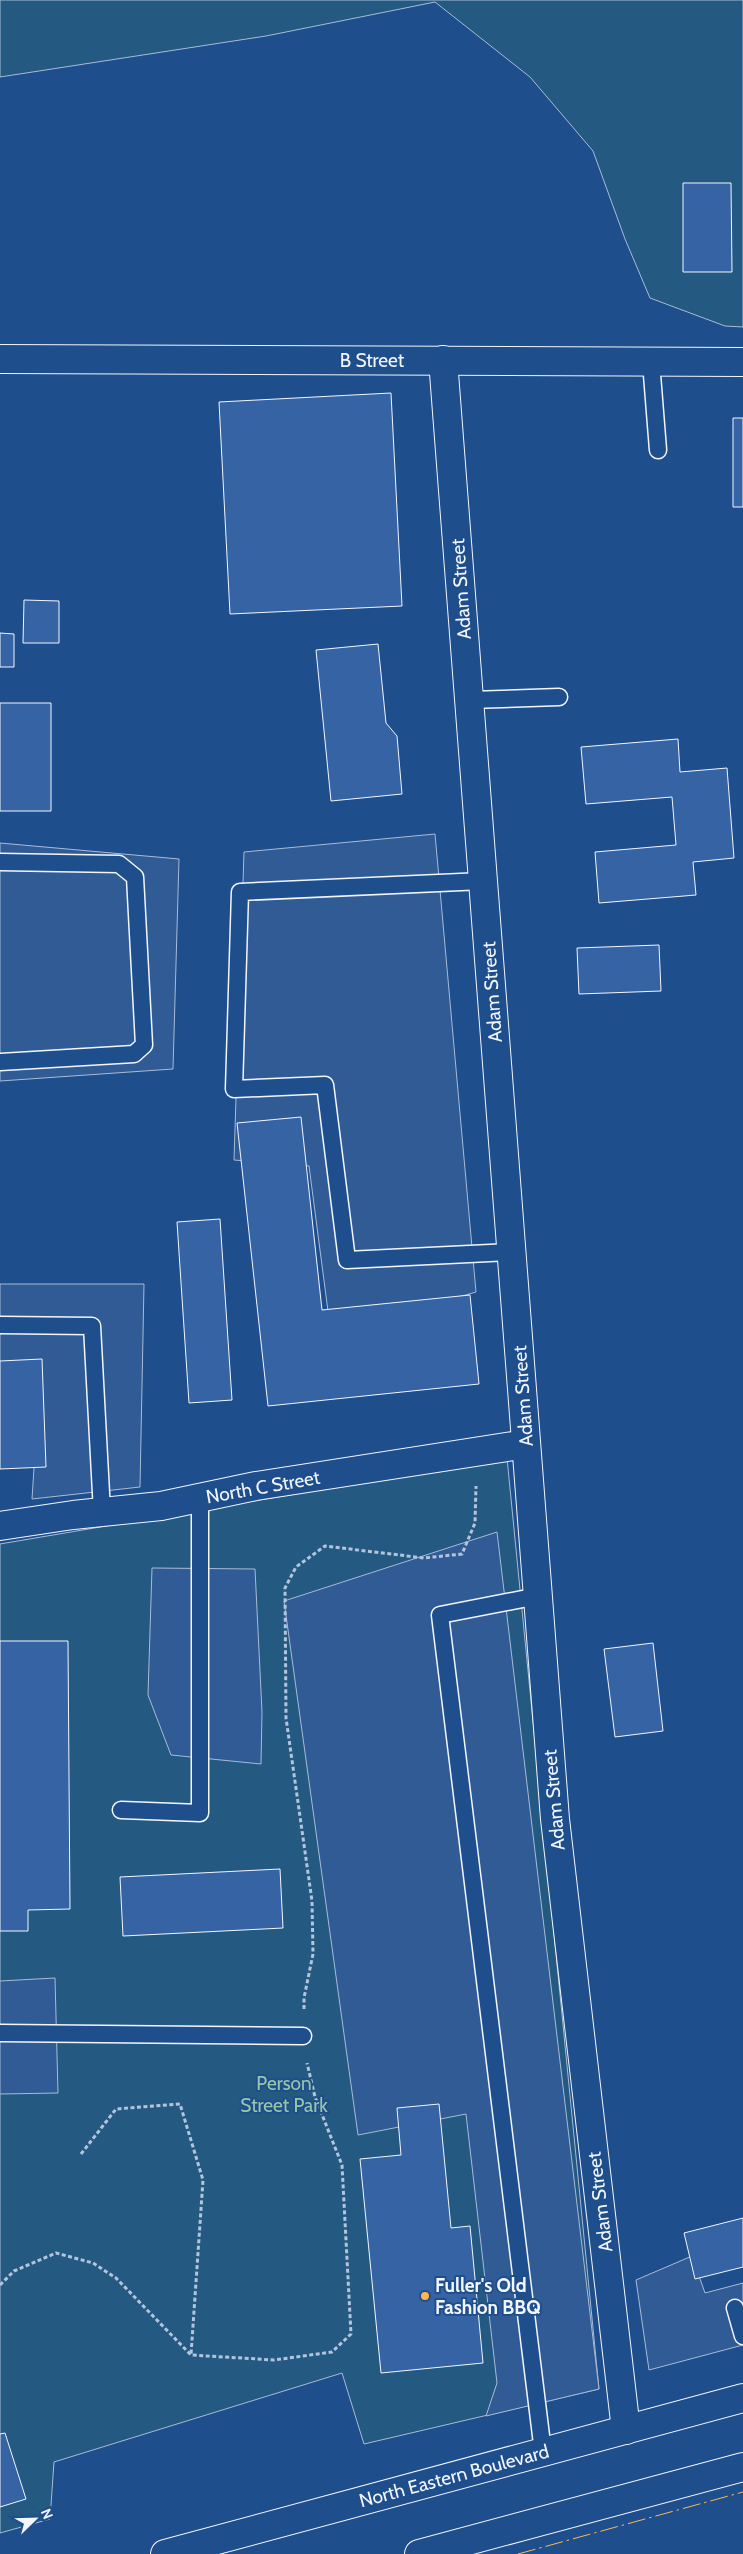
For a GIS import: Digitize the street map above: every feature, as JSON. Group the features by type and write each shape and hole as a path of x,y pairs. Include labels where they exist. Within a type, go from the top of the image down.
{"main road":[{"name":"B Street","path":"0,359 743,362"},
{"name":"Adam Street","path":"443,360 555,1819 626,2430"},
{"name":"North C Street","path":"0,1526 161,1506 256,1486 526,1444"},
{"name":"North Eastern Boulevard","path":"165,2554 743,2398"},
{"path":"420,2554 743,2467"}],"lane":[{"path":"651,362 658,450"},
{"path":"470,700 559,697"},
{"path":"0,862 118,864 135,877 144,1045 134,1054 0,1062"},
{"path":"483,880 240,892 234,1089 325,1085 347,1260 512,1252"},
{"path":"0,1325 92,1326 102,1512"},
{"path":"121,1810 200,1813 200,1498"},
{"path":"538,1596 440,1615 542,2452"},
{"path":"0,2033 303,2036"},
{"path":"735,2308 743,2336"}],"path":[{"path":"0,2285 14,2271 56,2254 93,2263 116,2278 191,2355 274,2360 332,2352 351,2334 342,2165 315,2097 303,2046 304,1998 313,1954 312,1901 286,1718 285,1588 296,1567 325,1546 424,1558 462,1554 476,1523 476,1453"},
{"path":"81,2154 116,2109 180,2104 203,2180 191,2355"}],"green space":[{"path":"0,0 743,0 743,327 725,326 650,298 625,239 593,151 530,77 435,2 266,36 0,77"},
{"name":"Person Street Park","path":"507,1458 599,2389 364,2444 342,2373 54,2462 50,2519 0,2533 0,1544"}],"shaded area":[{"path":"435,834 476,1292 331,1334 309,1166 234,1160 244,852"},
{"path":"0,843 179,859 173,1069 0,1081"},
{"path":"0,1284 144,1284 140,1487 32,1499 40,1374 0,1372"},
{"path":"497,1532 599,2389 486,2416 497,2383 466,2114 358,2135 284,1601"},
{"path":"152,1568 255,1569 262,1712 261,1764 171,1755 148,1695"},
{"path":"55,1978 58,2093 0,2094 0,1981"},
{"path":"692,2256 705,2293 743,2283 743,2345 649,2370 636,2280"}],"building":[{"path":"683,183 731,183 732,272 683,272"},
{"path":"391,393 402,606 230,614 219,402"},
{"path":"733,418 743,418 743,507 733,507"},
{"path":"24,600 59,601 59,643 23,643"},
{"path":"0,633 14,634 14,667 0,667"},
{"path":"378,644 386,723 397,736 402,794 331,801 316,650"},
{"path":"0,703 51,703 51,811 0,811"},
{"path":"678,739 680,772 727,768 734,858 693,862 696,895 599,903 595,852 676,845 672,797 586,804 581,747"},
{"path":"659,945 661,991 579,994 577,948"},
{"path":"301,1117 322,1310 470,1295 479,1384 268,1406 237,1123"},
{"path":"220,1219 232,1400 189,1403 177,1222"},
{"path":"42,1359 46,1467 0,1469 0,1361"},
{"path":"0,1641 68,1641 70,1909 28,1910 28,1931 0,1931"},
{"path":"653,1643 663,1731 615,1737 604,1649"},
{"path":"280,1869 283,1928 123,1936 120,1877"},
{"name":"Fuller's Old Fashion BBQ","path":"439,2104 451,2228 470,2226 483,2363 381,2373 360,2159 401,2155 397,2108"},
{"path":"743,2218 743,2267 695,2279 684,2233"},
{"path":"5,2433 26,2499 0,2507 0,2434"}],"power":[{"path":"518,2554 743,2492"}],"place":[{"name":"Fuller's Old Fashion BBQ","path":"425,2296"}]}
